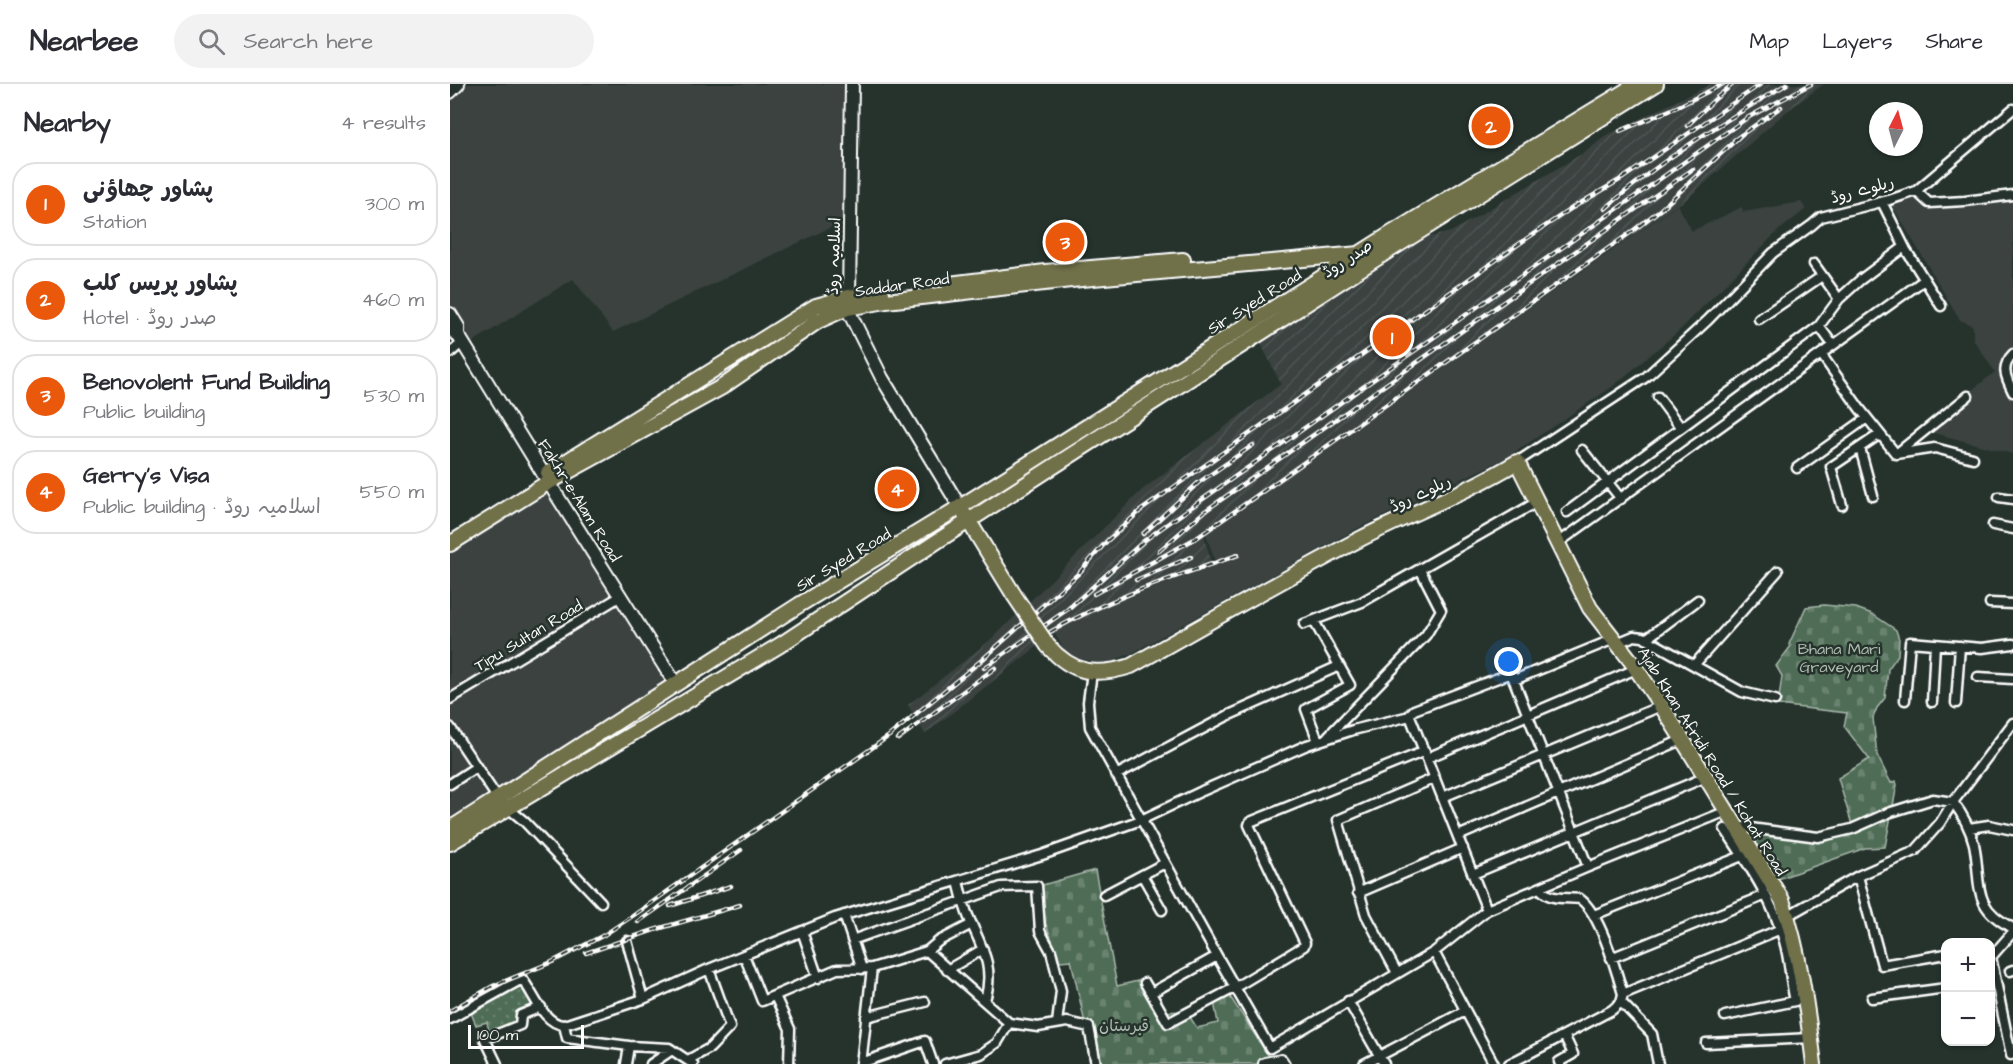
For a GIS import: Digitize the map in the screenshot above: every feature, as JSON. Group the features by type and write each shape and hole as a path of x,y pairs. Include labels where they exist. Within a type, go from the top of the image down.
{"main road":[{"name":"صدر روڈ","path":"503,804 780,645 1381,248 1637,84"},
{"name":"صدر روڈ","path":"1381,248 1656,84"},
{"name":"Saddar Road","path":"1295,254 1360,254 1381,248"},
{"name":"Saddar Road","path":"450,544 816,306 1045,272 1381,248"},
{"name":"Sir Syed Road","path":"450,843 675,682 960,507 1360,254"},
{"name":"Ajab Khan Afridi Road / Kohat Road","path":"1517,462 1590,608 1661,706 1727,811 1730,828 1782,900 1804,983 1814,1064"},
{"name":"ریلوے روڈ","path":"960,507 1048,646 1058,657 1076,669 1109,672 1131,666 1274,584 1365,537 1496,475 1517,462"},
{"name":"Saddar Road","path":"450,534 547,479"},
{"name":"Sir Syed Road","path":"450,830 503,804"}],"street":[{"path":"450,92 458,84"},
{"name":"اسلامیہ روڈ","path":"852,84 848,303 882,378 960,507"},
{"path":"2013,109 1916,191 1929,203 2013,195"},
{"name":"ریلوے روڈ","path":"1517,462 1646,377 1708,320 1773,253 1821,217 1916,191"},
{"path":"1882,202 1905,247 1941,306"},
{"path":"1567,512 1819,326 1839,299 1860,280 1905,247"},
{"path":"1814,264 1839,299"},
{"path":"1759,319 1822,276"},
{"path":"1558,543 1924,280"},
{"name":"Fakhr-e-Alam Road","path":"450,314 458,327 457,336 675,682"},
{"path":"1819,326 1833,345"},
{"path":"450,353 457,336"},
{"path":"1821,354 1896,454"},
{"path":"2013,354 2004,369 2013,392"},
{"path":"1896,454 1968,396"},
{"path":"1658,398 1681,428"},
{"path":"1797,468 1867,418"},
{"path":"1842,505 1831,467 1880,434"},
{"path":"1860,448 1873,496"},
{"path":"1896,454 1935,448 1973,458"},
{"path":"1582,450 1621,499"},
{"path":"1998,497 2013,499"},
{"path":"1304,624 1362,602 1537,502"},
{"path":"1993,525 2013,529"},
{"path":"1322,740 1426,635 1441,610 1420,569"},
{"path":"1694,665 1778,571"},
{"name":"Tipu Sultan Road","path":"450,699 621,596"},
{"path":"1646,639 1698,600"},
{"path":"1990,603 2013,604"},
{"path":"1314,621 1350,686 1306,710 1322,740"},
{"path":"1514,680 1634,636 1646,639 1742,692 1775,700"},
{"path":"1905,700 1910,642 1983,648 2013,644"},
{"path":"1932,702 1935,644"},
{"path":"1956,704 1960,646"},
{"path":"1116,775 1227,716 1339,666"},
{"path":"1145,983 1168,1023 1234,988 1304,946 1305,943 1249,825 1250,822 1528,715 1636,669"},
{"path":"1092,672 1088,702 1090,727 1216,956 1270,1048 1434,952 1487,910 1727,811"},
{"path":"450,1019 522,979 552,1022 564,1025 643,999 709,969 844,915 1042,855 1141,820 1202,791 1322,740 1410,716 1414,710 1507,673 1511,673 1514,680 1588,867"},
{"path":"1978,677 2013,679"},
{"path":"1443,797 1661,706"},
{"path":"1410,716 1487,910"},
{"path":"1787,916 1858,876 1916,851 1940,823 1953,802 2013,723"},
{"path":"450,727 503,804 524,821 601,902"},
{"path":"1458,836 1682,740"},
{"path":"450,784 476,767"},
{"path":"1473,874 1706,777"},
{"path":"1397,973 1366,915 1338,820 1435,778"},
{"path":"1725,1016 1796,1001 1781,929 1766,895 1742,856 1730,828 1818,837 1852,829 1888,813 1933,799 1953,802 1966,819 1974,844 1978,885 1983,904 1998,921 2013,930 1995,947"},
{"path":"1969,828 1989,825 2013,830"},
{"path":"1358,893 1463,848"},
{"path":"1594,915 1742,856"},
{"path":"1104,895 1165,863"},
{"path":"1142,875 1162,910"},
{"path":"1858,876 1882,965 1941,955"},
{"path":"958,881 963,900 987,960 990,984 985,1000"},
{"path":"852,940 1001,887 1037,886 1040,931 1051,951 1061,991 1057,1023"},
{"path":"1540,888 1551,897 1580,899 1594,915 1611,958 1622,998 1652,1034 1658,1064"},
{"path":"1611,958 1766,895"},
{"path":"844,915 852,940 867,969 866,1017 861,1064 925,1041 933,1064"},
{"path":"744,955 762,1001 837,969 867,969 927,951 939,941 972,924"},
{"path":"1509,1064 1612,1010 1622,998 1781,929"},
{"path":"802,932 818,978"},
{"path":"627,941 643,999"},
{"path":"947,970 983,949"},
{"path":"927,951 1009,1023 1038,1027 1067,1022 1089,1027 1096,1064"},
{"path":"1434,952 1494,1064"},
{"path":"1151,993 1216,956"},
{"path":"564,1025 567,1038 630,1046 669,1048 690,1062 710,1048 729,1027 709,969"},
{"path":"1872,998 1941,989"},
{"path":"1995,989 2011,1055"},
{"path":"775,996 790,1029 789,1064"},
{"path":"1348,1001 1384,1064"},
{"path":"866,1017 925,1002"},
{"path":"497,1064 485,1039 520,1025 521,1015 541,1007"},
{"path":"1364,1064 1465,1011"},
{"path":"945,1064 981,1054 997,1043 1009,1023"},
{"path":"1560,1064 1559,1062 1573,1054 1564,1035"},
{"path":"1706,1043 1811,1038"},
{"path":"626,1064 630,1046"},
{"path":"651,1064 672,1050"},
{"path":"1265,1064 1282,1062"},
{"path":"1809,1064 1814,1064"}],"shaded area":[{"path":"461,84 852,84 850,218 613,332 573,279 465,347 450,313 450,94"},
{"path":"1711,84 1824,84 1787,111 1688,198 1528,307 1204,535 1211,562 1139,592 1052,635 925,734 908,705 993,638 1142,490 1281,384 1261,344 1409,241 1451,232 1588,150 1607,135"},
{"path":"1916,191 1929,203 2013,195 2013,454 1926,431 1970,400 1967,394 1995,372 1973,339 1973,326 1960,320 1889,200"},
{"path":"1801,202 1806,209 1778,231 1679,331 1612,387 1506,458 1360,527 1132,653 1110,662 1094,662 1072,657 1064,650 1051,627 1216,564 1205,531 1678,205 1692,231 1742,207 1743,212"},
{"path":"549,482 675,683 450,829 450,544"}],"green space":[{"name":"Bhana Mari Graveyard","path":"1824,605 1856,608 1872,614 1896,630 1899,639 1898,655 1888,669 1885,698 1873,718 1877,755 1891,783 1896,781 1897,785 1885,847 1865,848 1778,879 1743,823 1818,837 1853,828 1838,778 1869,759 1844,726 1847,713 1778,705 1782,676 1776,666 1791,646 1789,644 1806,607"},
{"name":"قبرستان","path":"1095,870 1117,986 1146,979 1159,1012 1186,1011 1197,1028 1218,1023 1214,1002 1227,992 1274,1064 1094,1064 1071,960 1060,961 1032,888"},
{"path":"520,980 541,1007 519,1014 518,1026 490,1037 487,1022 476,1025 469,1008"}],"railway":[{"path":"1620,131 1677,107 1723,84"},
{"path":"1687,126 1733,84"},
{"path":"450,1011 493,986 552,962 604,935 889,736 983,659 1079,573 1107,541 1140,511 1526,239 1623,178 1761,84"},
{"path":"1605,209 1670,157 1787,84"},
{"path":"984,668 1068,609 1145,540 1163,527 1747,118 1811,84"},
{"path":"1734,140 1781,107"},
{"path":"1094,594 1198,537 1630,233 1661,209 1741,135"},
{"path":"1159,551 1205,511 1693,169"},
{"path":"1143,534 1198,483 1253,445"},
{"path":"1050,632 1119,598 1238,555"},
{"path":"1136,580 1191,557"},
{"path":"898,739 995,668"},
{"path":"638,922 741,850"},
{"path":"670,906 731,886"},
{"path":"586,953 740,905"}],"place":[{"name":"پشاور پریس کلب","path":"1491,126"},
{"name":"Benovolent Fund Building","path":"1065,242"},
{"name":"پشاور چھاؤنی","path":"1392,337"},
{"name":"Gerry's Visa","path":"897,489"}]}
